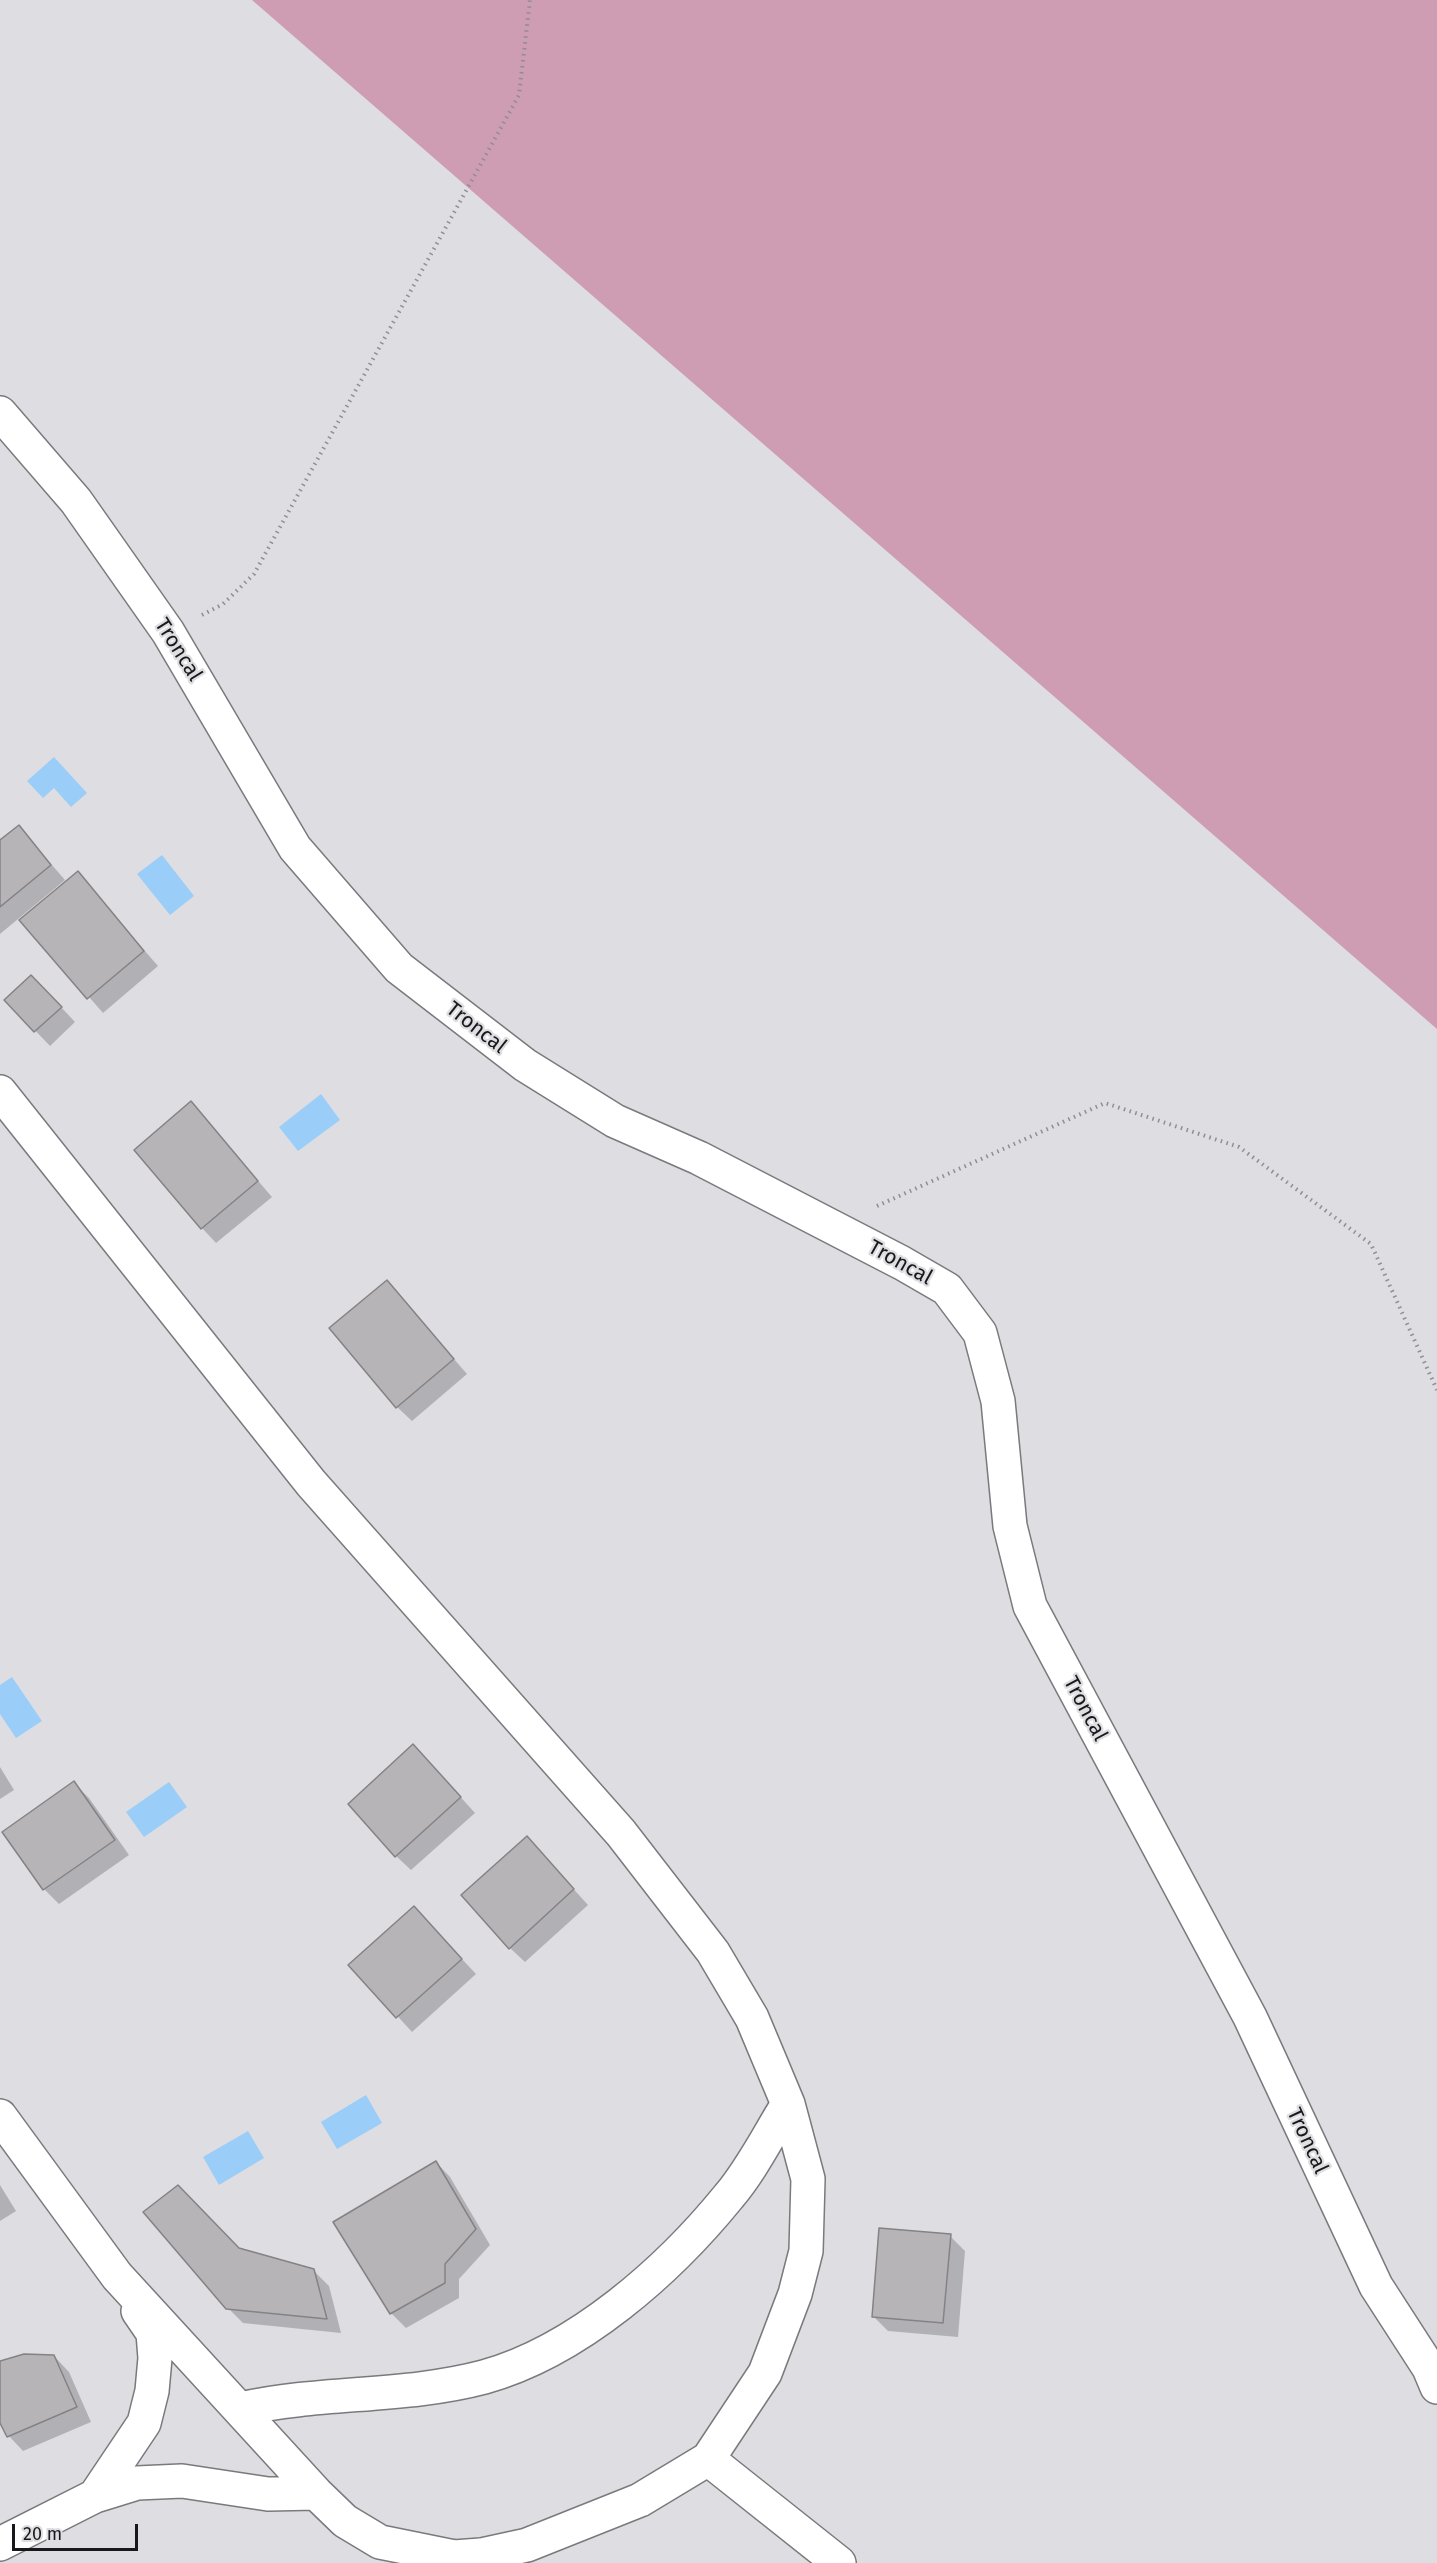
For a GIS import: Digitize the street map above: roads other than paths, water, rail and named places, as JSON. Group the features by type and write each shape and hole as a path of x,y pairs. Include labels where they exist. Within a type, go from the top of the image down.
{"street":[{"name":"Troncal","path":"0,413 76,501 168,632 295,848 399,969 525,1065 615,1121 699,1158 833,1226 947,1289 980,1333 998,1401 1010,1526 1030,1606 1250,2017 1376,2286 1429,2368 1437,2387"},
{"path":"0,1092 311,1483 643,1860 713,1952 752,2019 788,2104 808,2179 806,2251 795,2294 765,2373 708,2459 640,2499 519,2554 435,2558 380,2542 352,2524 316,2493 117,2276"},
{"path":"241,2409 283,2399 424,2387 484,2377 544,2354 640,2289 679,2253 731,2194 788,2104"},
{"path":"0,2116 117,2276 153,2333 155,2358 152,2391 144,2423 95,2496"},
{"path":"708,2459 838,2563"},
{"path":"0,2544 95,2496 137,2483 182,2481 268,2494 316,2493"},
{"path":"352,2524 373,2563"}],"water":[{"path":"54,757 87,793 71,807 54,788 43,798 27,781"},
{"path":"162,855 194,896 170,915 137,874"},
{"path":"321,1094 340,1120 298,1151 279,1127"},
{"path":"12,1677 42,1721 16,1738 0,1714 0,1685"},
{"path":"169,1782 187,1807 144,1837 126,1812"},
{"path":"366,2095 382,2123 337,2149 321,2122"},
{"path":"248,2131 264,2158 219,2185 203,2157"}]}
